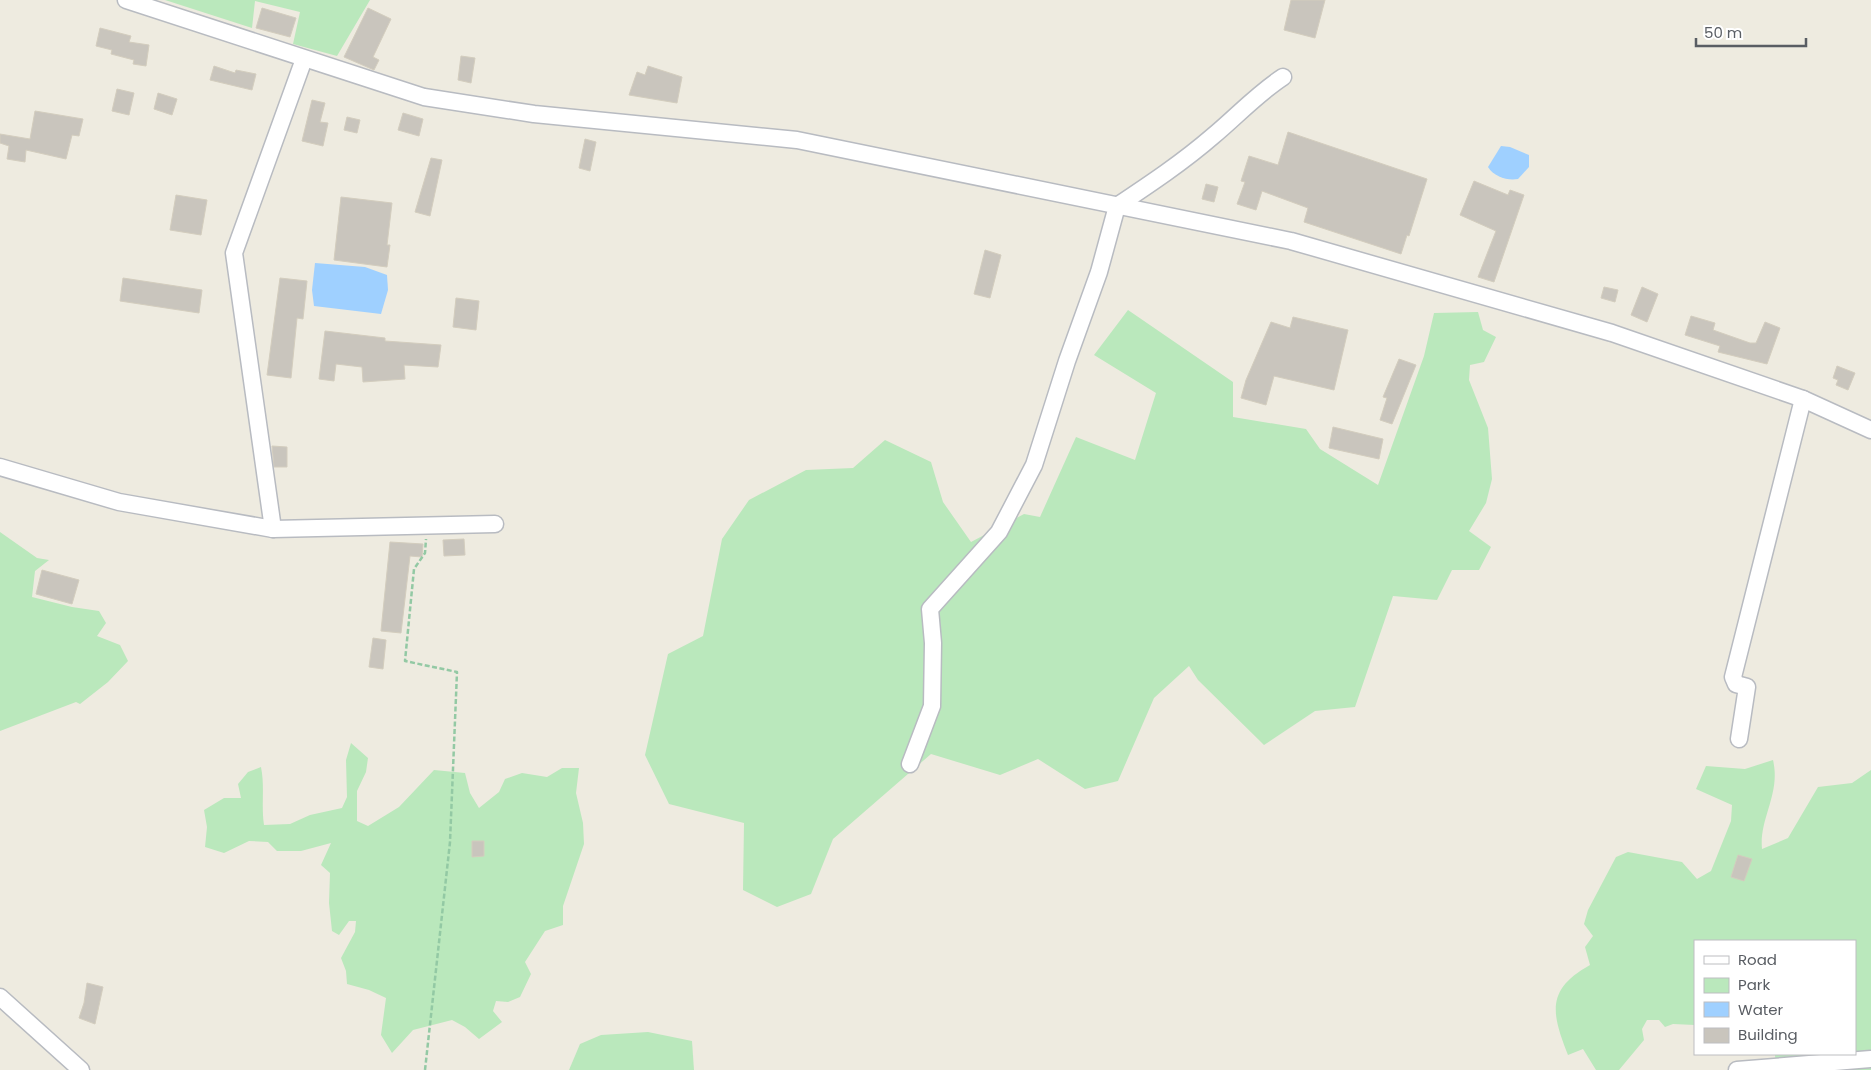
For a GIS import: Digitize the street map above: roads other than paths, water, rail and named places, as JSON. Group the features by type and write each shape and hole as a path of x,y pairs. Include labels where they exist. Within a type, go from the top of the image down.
{"street":[{"path":"126,0 424,97 534,114 797,140 1291,241 1612,332 1803,399 1871,430"},
{"path":"273,529 234,253 304,59"},
{"path":"910,764 932,706 933,643 930,609 999,532 1034,465 1066,361 1099,272 1117,206 1163,176 1214,136 1263,90 1283,78"},
{"path":"1739,739 1747,687 1736,684 1733,677 1803,399"},
{"path":"0,467 119,502 273,529 495,524"},
{"path":"0,997 81,1070"},
{"path":"1737,1070 1871,1059"}],"water":[{"path":"1501,146 1510,147 1529,155 1529,167 1518,179 1502,178 1488,167"},
{"path":"315,263 365,267 387,275 388,290 381,314 314,306 312,290"}]}
